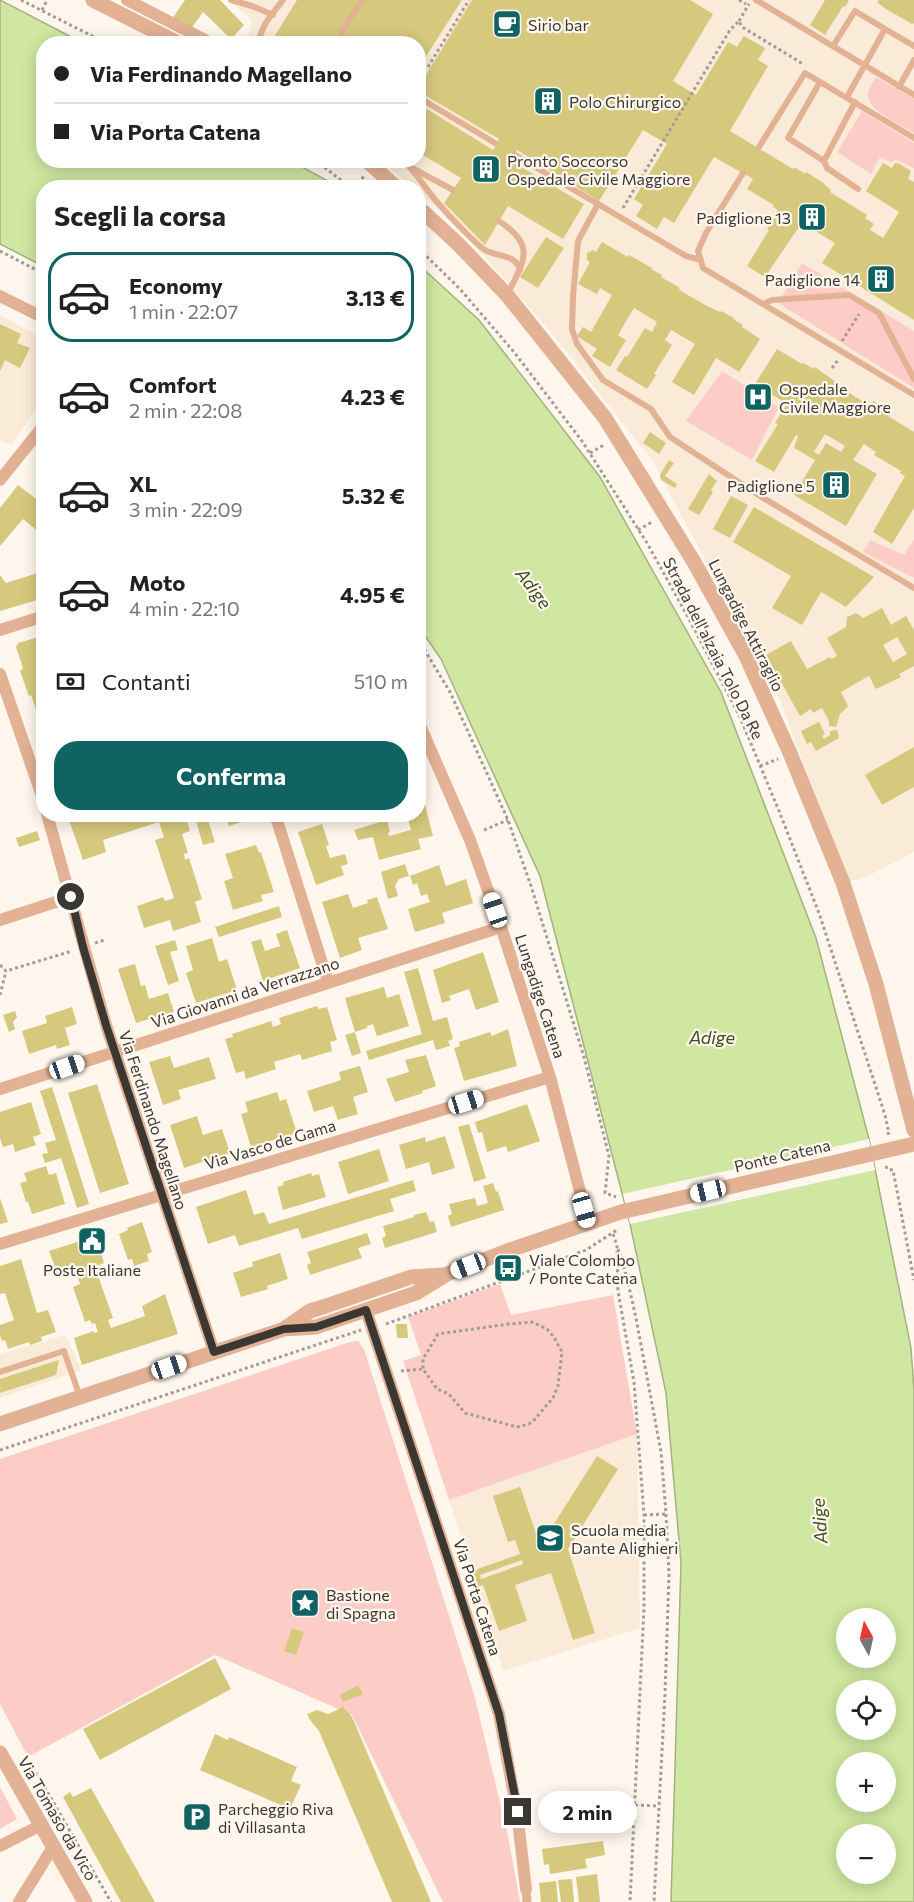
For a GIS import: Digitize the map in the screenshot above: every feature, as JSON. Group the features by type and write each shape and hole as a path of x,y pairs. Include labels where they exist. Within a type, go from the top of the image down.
{"street":[{"path":"93,0 164,36"},
{"path":"128,0 198,36"},
{"path":"375,168 388,180"},
{"name":"Lungadige Attiraglio","path":"426,214 507,295 605,418 694,562 745,654 790,753 843,883 876,984 914,1130"},
{"path":"0,296 36,314"},
{"path":"0,480 36,435"},
{"path":"0,630 36,619"},
{"path":"0,674 36,779"},
{"name":"Lungadige Catena","path":"426,739 470,840 501,927 550,1077 588,1221"},
{"name":"Via Ferdinando Magellano","path":"49,822 83,947 115,1052 214,1352"},
{"path":"278,822 328,982"},
{"path":"0,920 71,897"},
{"name":"Via Giovanni da Verrazzano","path":"0,1089 501,927"},
{"name":"Via Vasco de Gama","path":"0,1244 550,1077"},
{"name":"Ponte Catena","path":"447,1274 588,1221 621,1205 914,1143"},
{"path":"284,1329 310,1311 411,1277 447,1274"},
{"path":"0,1424 284,1329 316,1327 416,1293 447,1274"},
{"name":"Via Porta Catena","path":"366,1310 499,1714 518,1812 527,1902"},
{"name":"Via Tomaso da Vico","path":"0,1753 85,1902"},
{"path":"0,1846 41,1825"},
{"path":"19,1902 53,1847"}],"lane":[{"path":"231,0 273,15"},
{"path":"260,36 283,0"},
{"path":"341,36 362,0"},
{"path":"756,0 914,95"},
{"path":"833,46 855,11 914,46"},
{"path":"847,97 885,29"},
{"path":"899,87 914,60"},
{"path":"759,147 805,73 914,138"},
{"path":"820,82 788,138 824,161 827,168 858,189"},
{"path":"426,102 495,143"},
{"path":"824,161 855,102"},
{"path":"515,155 686,256 701,260"},
{"path":"413,168 453,190"},
{"path":"743,173 706,233 698,252 703,268 914,395"},
{"path":"426,187 483,249 513,259 520,270"},
{"path":"598,204 578,241 573,296 573,329 577,344 603,380 651,409 670,437 760,496 914,588"},
{"path":"499,221 521,239 525,253 520,270 507,295"},
{"path":"764,304 772,300 849,295 879,313 914,379"},
{"path":"0,1372 64,1351 80,1397"}],"path":[{"path":"21,0 92,36"},
{"path":"42,10 46,0"},
{"path":"428,67 469,0"},
{"path":"618,217 730,30 739,21 748,5 739,0"},
{"path":"739,21 742,27 800,62 805,73"},
{"path":"325,168 341,180"},
{"path":"0,251 36,270"},
{"name":"Strada dell'alzaia Tolo Da Re","path":"426,256 460,290 506,343 582,441 647,543 740,717 819,914 885,1116 889,1133 884,1150"},
{"path":"841,342 865,305"},
{"path":"832,368 839,358"},
{"path":"426,652 450,692 508,820 584,1057 609,1156 605,1193 614,1197 621,1205"},
{"path":"484,830 508,820"},
{"path":"6,971 105,940"},
{"path":"0,965 6,971"},
{"path":"0,996 6,971"},
{"path":"884,1150 887,1169 893,1170 898,1191 914,1280"},
{"path":"387,1328 386,1323 586,1250 620,1228"},
{"path":"613,1234 627,1278 636,1318 661,1452 666,1514 669,1574 654,1902"},
{"path":"617,1245 618,1291 634,1382 644,1515 644,1607 630,1902"},
{"path":"532,1322 547,1329 562,1352 558,1386 553,1398 534,1420 517,1427 465,1413 449,1394 437,1389 423,1369 423,1359 438,1334 508,1324 532,1322"},
{"path":"0,1450 354,1332 364,1329 366,1336"},
{"path":"401,1371 423,1369"},
{"path":"644,1515 666,1514"},
{"path":"37,1774 111,1902"},
{"path":"635,1805 659,1806"}],"shaded area":[{"name":"Ospedale Civile Maggiore","path":"229,0 914,0 914,852 868,876 848,882 780,701 653,462 551,332 447,215 426,198 426,180 404,180 389,168 426,168 426,36 249,36 252,20"},
{"path":"876,77 914,99 914,133 879,112 869,101 869,90"},
{"path":"862,111 914,143 914,168 894,159 892,163 880,157 871,174 837,152"},
{"path":"802,263 914,331 914,388 778,303"},
{"path":"0,315 36,334 36,410 11,445 0,440"},
{"path":"722,371 779,407 752,460 686,421"},
{"path":"914,539 914,578 863,552 870,540 904,555"},
{"path":"500,1284 511,1315 613,1295 637,1434 449,1500 403,1361 421,1355 408,1317"},
{"path":"66,1335 81,1370 0,1398 0,1354"},
{"path":"358,1341 364,1349 474,1694 508,1836 520,1902 443,1902 352,1715 215,1655 28,1757 0,1704 0,1459"},
{"name":"Scuola media Dante Alighieri","path":"637,1434 640,1628 503,1671 449,1500"},
{"path":"0,1787 17,1819 0,1829"}],"water":[{"path":"0,0 69,36 36,36 36,168 304,168 326,180 36,180 36,262 0,244"},
{"name":"Adige","path":"426,271 479,320 600,477 721,692 816,938 869,1139 911,1348 914,1390 914,1902 671,1902 681,1563 666,1393 630,1224 540,876 441,659 426,637"}],"pier":[{"path":"869,1139 875,1170 630,1224 623,1194"}],"building":[{"path":"185,0 220,0 244,25 234,36 228,36 203,12 191,29 172,19"},
{"path":"297,0 462,0 426,56 426,36 275,36"},
{"path":"472,0 690,0 713,14 673,81 696,95 728,42 737,47 744,36 765,48 758,60 768,66 730,131 793,169 794,167 805,174 806,172 822,182 831,190 830,192 867,215 865,218 874,224 870,230 883,238 899,212 866,191 883,163 892,168 895,163 898,163 911,171 908,179 914,182 914,320 822,263 835,243 801,224 765,277 747,266 769,230 767,229 778,210 773,207 774,205 747,189 753,179 714,157 674,223 664,217 657,229 636,216 643,205 634,199 667,144 643,130 599,201 517,150 511,161 584,204 563,239 508,206 485,245 444,203 461,178 426,157 426,111 427,109 493,150 499,139 426,96 426,75"},
{"path":"825,0 849,0 825,35 810,25"},
{"path":"879,0 914,0 914,23 886,9 877,2"},
{"path":"546,237 564,248 538,288 520,277"},
{"path":"602,242 652,268 662,275 661,277 680,288 679,290 734,318 743,325 742,327 760,339 739,372 716,358 694,395 672,382 695,344 671,330 665,340 672,345 647,389 616,370 645,328 652,332 657,322 634,308 618,335 626,340 610,367 592,356 597,349 577,336 583,327 591,332 612,295 600,288 597,294 578,284 590,262 587,260 587,253 593,250 596,252"},
{"path":"0,324 21,334 17,343 30,348 20,368 5,360 0,371"},
{"path":"777,349 802,364 814,369 815,367 840,385 839,387 871,406 873,401 891,411 888,416 914,432 914,508 892,544 873,532 905,476 900,473 901,471 874,455 876,452 864,444 853,460 877,474 846,526 794,495 815,460 794,448 798,436 796,435 774,472 755,461 778,424 775,423 787,404 755,384","holes":["825,434 845,446 841,452 826,443 819,455 814,452"]},
{"path":"650,432 666,443 659,454 643,443"},
{"path":"669,460 674,463 665,476 677,484 675,488 661,480 660,475"},
{"path":"709,474 717,481 699,515 688,509"},
{"path":"18,485 36,499 36,530 23,519 0,546 0,508"},
{"path":"731,496 748,505 730,538 713,529"},
{"path":"754,507 874,577 846,607 821,592 802,625 772,608 791,576 733,542"},
{"path":"36,574 36,600 0,611 0,575 6,583"},
{"path":"882,608 891,625 906,616 914,630 914,666 899,674 901,677 876,689 869,676 841,692 848,706 840,714 836,727 829,726 829,721 822,708 813,713 811,709 800,716 766,655 791,641 807,669 830,657 831,659 837,656 827,638 846,627 847,617 856,613 863,618","holes":["897,637 907,654 893,662 883,645"]},
{"path":"36,638 36,710 20,671 23,668 16,647 18,643"},
{"path":"819,722 825,734 822,736 824,739 830,735 830,731 837,730 839,738 816,751 811,742 807,744 801,731"},
{"path":"914,747 914,787 882,805 865,775"},
{"path":"426,809 433,836 418,839 421,849 379,860 373,837 358,840 354,830 388,822 389,836 411,830 409,822 426,822"},
{"path":"70,822 159,822 103,840 106,852 83,860"},
{"path":"159,822 187,822 190,831 182,834 188,853 184,854 185,860 189,858 202,899 195,902 201,922 173,931 170,920 144,928 137,906 163,897 165,901 174,898 155,840 164,837"},
{"path":"196,822 209,822 215,842 203,845"},
{"path":"228,822 242,822 229,826"},
{"path":"322,824 329,845 326,846 330,858 345,854 348,864 341,866 344,875 316,885 298,832"},
{"path":"37,831 40,840 19,847 16,838"},
{"path":"256,845 259,853 261,852 274,892 261,895 263,901 233,910 224,881 233,878 225,854"},
{"path":"405,864 409,876 399,879 395,886 398,896 388,899 381,872"},
{"path":"439,865 446,886 466,879 473,903 442,913 445,923 415,932 408,909 430,902 427,894 421,896 417,883 413,885 410,876"},
{"path":"348,894 353,908 377,897 388,929 358,938 362,950 340,958 322,902"},
{"path":"279,906 282,917 219,937 215,927"},
{"path":"287,930 300,968 263,981 251,942 261,939 265,951 280,946 276,934"},
{"path":"212,938 219,962 227,959 237,990 196,1003 186,973 193,970 186,946"},
{"path":"175,940 178,950 170,952 179,981 168,985 155,946"},
{"path":"483,952 499,1002 476,1010 469,989 449,996 451,1000 442,1003 433,970"},
{"path":"135,964 141,986 145,985 149,999 168,993 174,1012 136,1023 118,969"},
{"path":"418,968 433,1021 447,1017 453,1039 448,1041 450,1046 436,1050 433,1040 369,1060 366,1051 422,1034 404,972"},
{"path":"384,987 387,998 399,994 409,1026 377,1036 373,1024 355,1032 345,998"},
{"path":"317,1006 319,1009 327,1007 337,1040 330,1042 332,1051 302,1060 300,1054 274,1062 276,1069 246,1079 244,1071 236,1073 225,1039 233,1037 232,1034 271,1021 273,1027 281,1024 279,1018"},
{"path":"72,1007 77,1024 65,1028 70,1045 57,1049 56,1045 29,1054 22,1031 47,1023 45,1016"},
{"path":"15,1011 17,1017 13,1022 15,1029 9,1032 3,1015"},
{"path":"508,1029 517,1066 464,1081 454,1048 460,1046 459,1042 490,1032 492,1036"},
{"path":"355,1032 361,1053 352,1056 345,1035"},
{"path":"426,1055 436,1086 395,1102 386,1079 409,1072 405,1060"},
{"path":"170,1056 174,1068 209,1057 216,1079 178,1090 181,1099 163,1105 149,1062"},
{"path":"360,1066 368,1092 353,1097 358,1114 338,1120 333,1106 314,1112 307,1091 341,1080 339,1072"},
{"path":"97,1084 129,1184 100,1193 68,1093"},
{"path":"52,1087 89,1204 77,1208 61,1158 45,1163 42,1154 48,1153 45,1143 56,1140 40,1091"},
{"path":"277,1092 280,1101 286,1099 297,1133 251,1147 241,1114 248,1112 245,1102"},
{"path":"31,1102 41,1134 33,1137 36,1145 15,1152 13,1144 3,1147 0,1138 0,1112"},
{"path":"527,1104 540,1141 508,1152 506,1146 487,1152 482,1132 478,1133 475,1122"},
{"path":"197,1116 203,1135 222,1129 230,1153 184,1168 170,1125"},
{"path":"469,1124 486,1178 474,1182 458,1127"},
{"path":"445,1136 455,1168 432,1175 429,1162 406,1169 399,1145 425,1137 426,1142"},
{"path":"379,1149 389,1181 348,1194 338,1162"},
{"path":"46,1166 49,1175 56,1173 65,1204 32,1214 20,1183 27,1181 24,1173"},
{"path":"311,1173 312,1176 319,1174 326,1197 283,1210 277,1187 284,1185 283,1182"},
{"path":"413,1180 416,1191 390,1199 394,1211 302,1239 298,1228 239,1246 235,1235 208,1244 196,1207 246,1190 254,1215 264,1212 269,1224"},
{"path":"493,1183 504,1210 451,1227 448,1216 452,1214 449,1204 475,1198 477,1206 488,1203 483,1186"},
{"path":"0,1198 8,1222 0,1224"},
{"path":"426,1212 430,1222 434,1221 437,1232 385,1248 382,1238 386,1236 383,1226"},
{"path":"142,1222 152,1252 147,1254 149,1261 134,1266 132,1259 128,1260 119,1234"},
{"path":"367,1233 371,1244 358,1248 362,1258 310,1275 307,1265 311,1263 307,1252"},
{"path":"96,1236 104,1263 89,1269 91,1275 97,1273 113,1318 108,1320 111,1328 145,1316 142,1306 165,1294 178,1334 82,1365 74,1338 94,1331 94,1333 98,1332 95,1323 92,1324 90,1320 85,1322 73,1287 80,1284 76,1272 59,1278 49,1251"},
{"path":"280,1253 288,1279 267,1286 268,1289 241,1297 233,1273 253,1266 252,1262"},
{"path":"21,1259 37,1313 48,1310 56,1332 41,1337 42,1341 30,1345 29,1342 8,1349 5,1340 2,1341 0,1335 0,1325 14,1320 5,1293 0,1294 0,1266"},
{"path":"396,1324 407,1324 408,1338 397,1338"},
{"path":"59,1360 56,1375 0,1393 0,1379"},
{"path":"597,1456 618,1469 568,1549 595,1633 573,1640 551,1573 515,1585 527,1621 499,1631 483,1585 474,1588 469,1572 520,1554 515,1540 508,1542 493,1496 520,1487 536,1533 545,1538","holes":["522,1560 523,1564 481,1579 480,1575"]},
{"path":"292,1628 304,1632 296,1655 284,1651"},
{"path":"215,1658 231,1689 100,1760 83,1729"},
{"path":"358,1685 363,1694 343,1702 340,1695"},
{"path":"343,1707 352,1717 431,1902 392,1902 319,1731 307,1714 317,1710 328,1714"},
{"path":"215,1734 228,1740 229,1737 297,1767 291,1781 301,1785 290,1809 200,1770"},
{"path":"91,1788 155,1902 121,1902 63,1797 70,1792 73,1797"},
{"path":"568,1792 571,1809 548,1813 545,1795"},
{"path":"603,1841 605,1855 585,1859 587,1868 550,1874 549,1864 544,1865 542,1849"},
{"path":"597,1874 600,1902 579,1902 576,1877"},
{"path":"572,1879 574,1902 561,1902 558,1880"},
{"path":"556,1881 558,1902 541,1902 539,1883"}],"place":[{"name":"Sirio bar","path":"507,24"},
{"name":"Polo Chirurgico","path":"548,101"},
{"name":"Pronto Soccorso Ospedale Civile Maggiore","path":"486,169"},
{"name":"Padiglione 13","path":"812,217"},
{"name":"Padiglione 14","path":"881,279"},
{"name":"Ospedale Civile Maggiore","path":"758,397"},
{"name":"Padiglione 5","path":"836,485"},
{"name":"Poste Italiane","path":"92,1241"},
{"name":"Viale Colombo / Ponte Catena","path":"508,1268"},
{"name":"Scuola media Dante Alighieri","path":"550,1538"},
{"name":"Bastione di Spagna","path":"305,1603"},
{"name":"Parcheggio Riva di Villasanta","path":"197,1817"}],"route":[{"path":"71,897 106,1025 214,1352 284,1329 316,1327 366,1310 499,1714 518,1812"}]}
